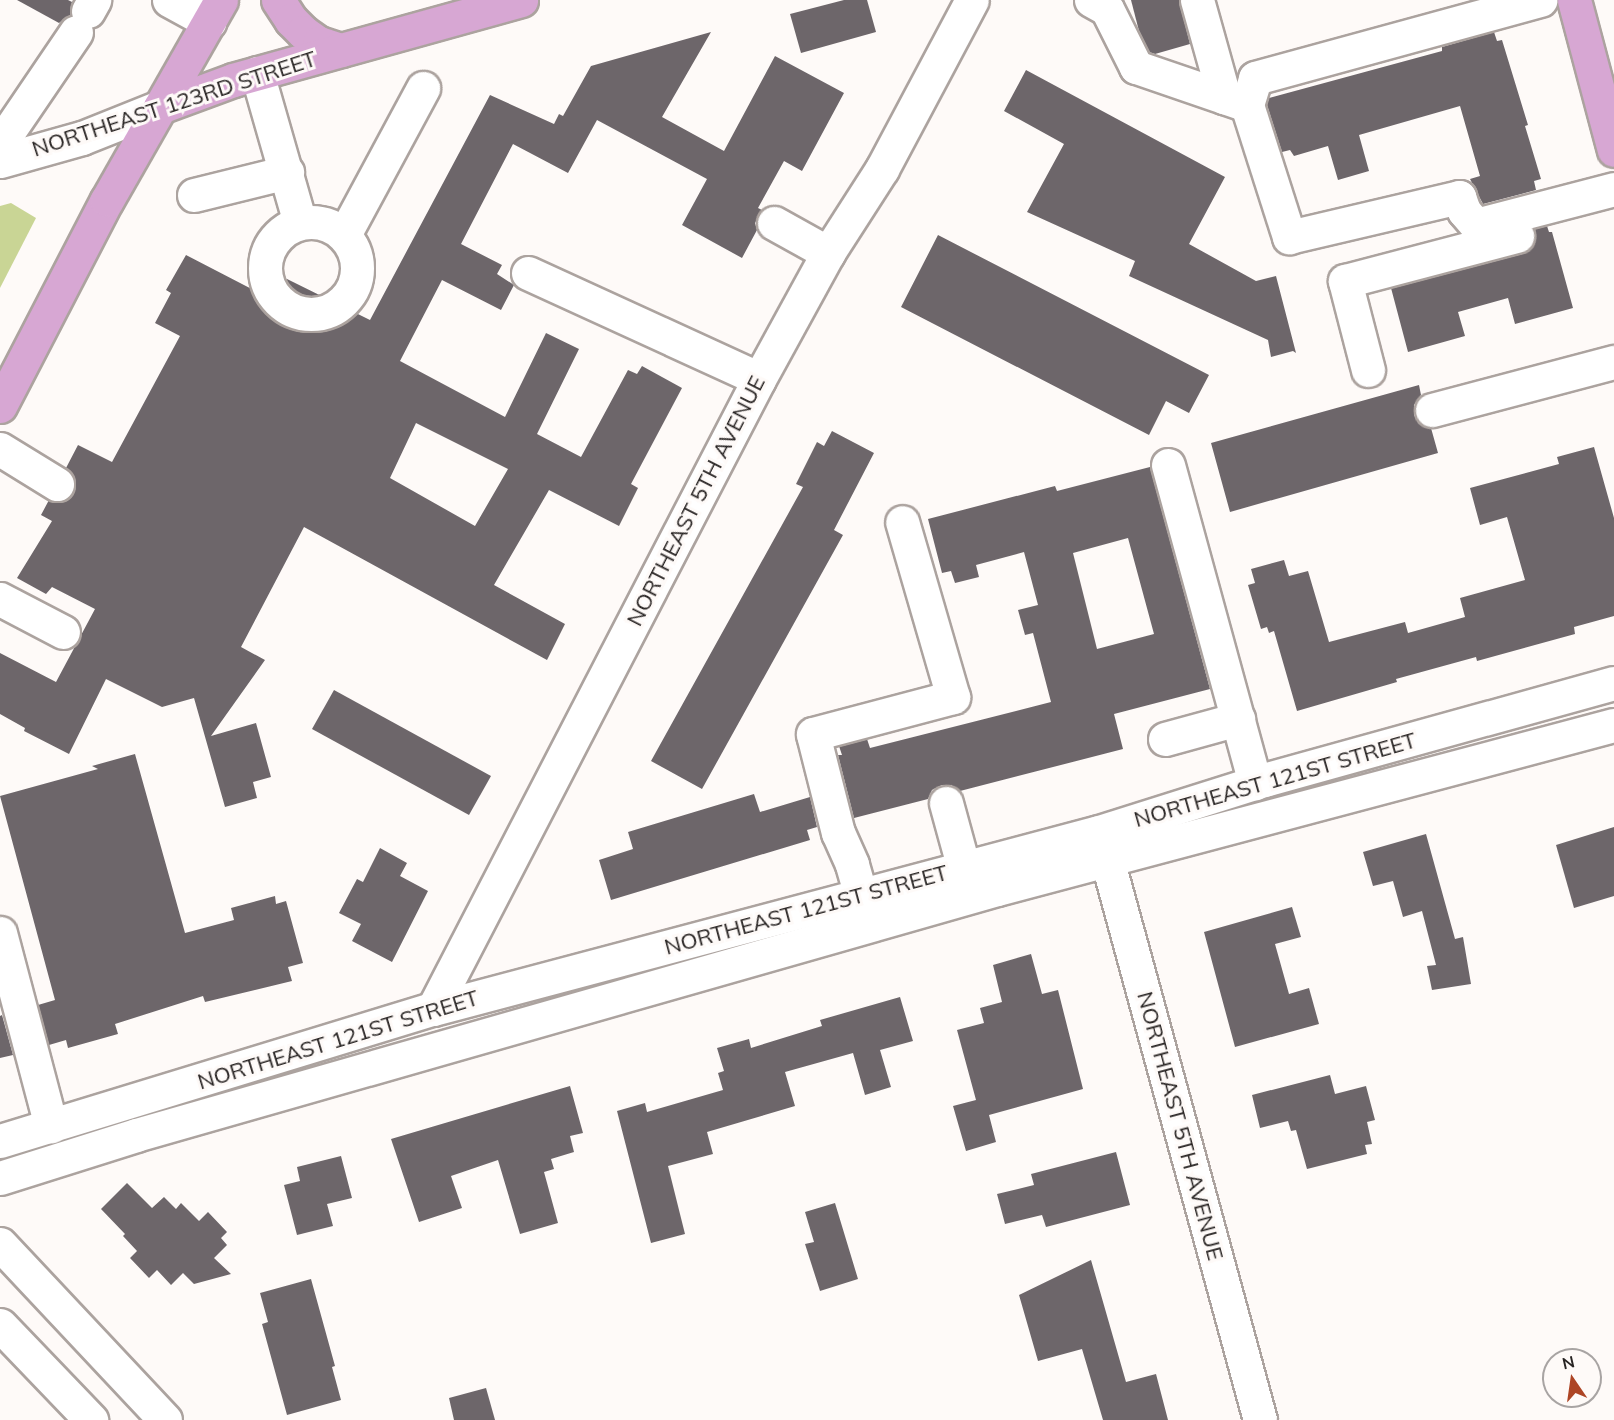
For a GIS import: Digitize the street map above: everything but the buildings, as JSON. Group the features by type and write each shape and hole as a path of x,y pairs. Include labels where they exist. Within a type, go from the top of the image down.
{"main road":[{"path":"278,0 291,20 303,32 319,43 341,50"},
{"name":"NORTHEAST 123RD STREET","path":"160,107 257,73 522,0"},
{"path":"1574,0 1614,150"},
{"path":"0,406 107,200 215,11"}],"street":[{"path":"169,0 215,11"},
{"name":"NORTHEAST 5TH AVENUE","path":"433,1009 759,380 828,253 882,169 972,0"},
{"path":"1090,0 1107,9 1136,67 1236,101"},
{"path":"1197,0 1289,237 1459,197 1464,211 1476,225 1614,189"},
{"path":"1236,101 1255,78 1541,0"},
{"path":"3,145 86,14"},
{"path":"257,73 300,223"},
{"path":"344,235 423,88"},
{"name":"NORTHEAST 123RD STREET","path":"3,145 82,138 160,107"},
{"path":"194,195 287,172"},
{"path":"1368,370 1346,281 1614,211"},
{"path":"300,223 325,224 344,235 358,260 352,292 342,304 313,315 286,308 271,293 265,274 270,247 284,231 300,223"},
{"path":"774,223 828,253"},
{"path":"528,273 759,380"},
{"path":"1432,410 1614,362"},
{"path":"0,449 57,484"},
{"path":"1168,465 1255,783"},
{"path":"861,896 852,864 838,833 813,734 953,697 902,522"},
{"path":"0,599 63,632"},
{"name":"NORTHEAST 121ST STREET","path":"0,1141 433,1009 964,869 1103,846 1155,815 1255,783 1614,683"},
{"path":"1165,739 1238,719"},
{"name":"NORTHEAST 121ST STREET","path":"0,1178 136,1135 443,1046 1103,846 1614,725"},
{"path":"946,804 964,869"},
{"name":"NORTHEAST 5TH AVENUE","path":"1103,846 1260,1420"},
{"path":"0,933 51,1126"},
{"path":"0,1244 165,1420"},
{"path":"0,1325 91,1420"}],"green space":[{"path":"11,203 36,218 0,288 0,206"}]}
